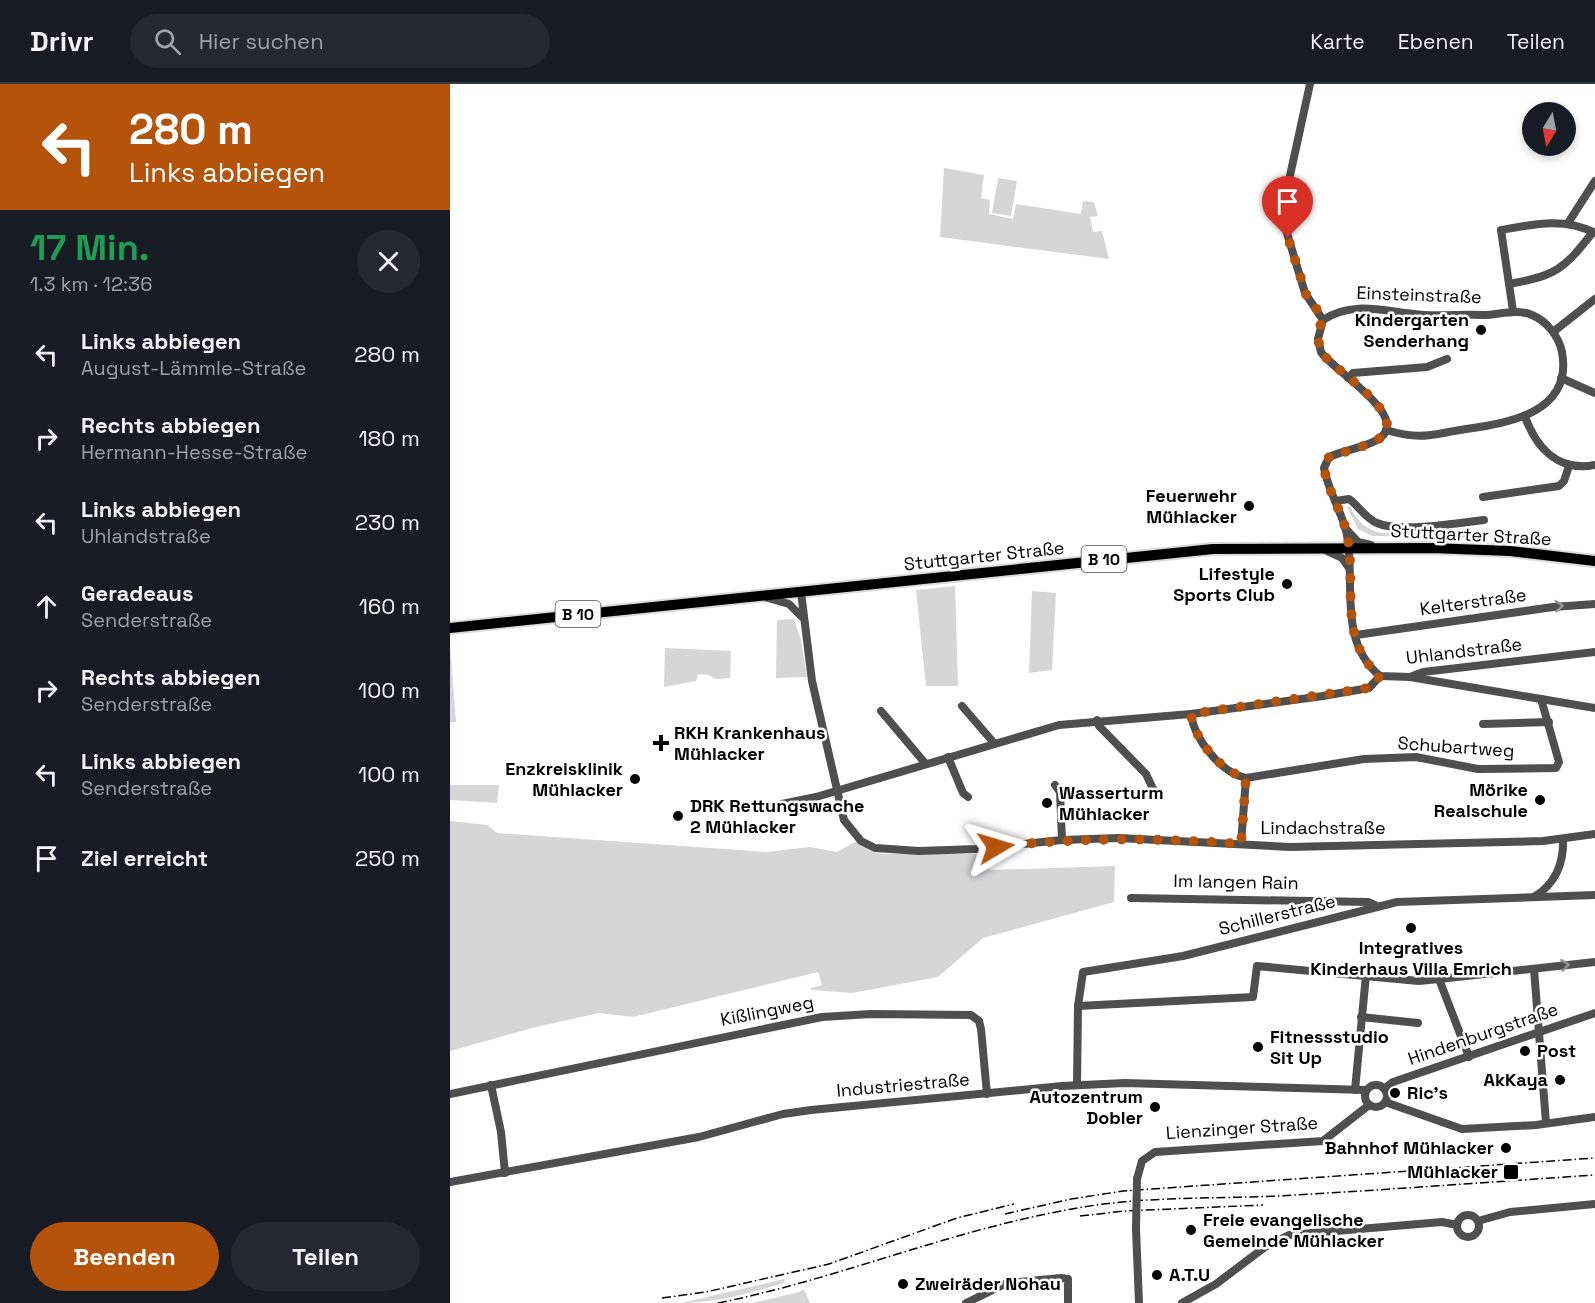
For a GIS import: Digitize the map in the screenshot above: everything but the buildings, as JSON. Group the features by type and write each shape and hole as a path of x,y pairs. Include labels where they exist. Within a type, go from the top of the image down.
{"main road":[{"name":"Stuttgarter Straße","path":"450,628 1167,552 1239,547 1510,551 1595,561"}],"street":[{"path":"816,797 1059,725 1097,720 1191,714 1369,688 1380,676 1366,662 1356,635 1351,608 1345,527 1325,474 1327,459 1376,441 1386,430 1388,422 1383,410 1328,361 1320,348 1318,336 1323,320 1305,293 1283,220 1310,84"},
{"path":"1568,223 1595,181"},
{"path":"1509,284 1540,279 1558,271 1594,233 1568,223 1545,223 1501,230 1503,245 1513,311"},
{"path":"1386,430 1416,438 1436,436 1525,417 1548,403 1557,390 1561,378 1561,350 1553,332 1595,299"},
{"name":"Einsteinstraße","path":"1323,320 1337,310 1362,307 1437,315 1513,311 1532,315 1553,332"},
{"path":"1348,378 1353,373 1427,367 1447,359"},
{"path":"1561,378 1595,393"},
{"path":"1525,417 1541,449 1569,466 1595,465"},
{"path":"1483,497 1559,486 1564,481 1569,466"},
{"path":"1335,501 1349,499 1366,516 1388,526 1425,526 1484,520"},
{"path":"1345,527 1358,542 1380,548"},
{"path":"1309,547 1336,554 1349,568"},
{"name":"Lindachstraße","path":"801,592 812,681 842,810 849,828 861,841 884,850 976,849 1062,840 1119,838 1290,847 1563,839 1595,834"},
{"path":"751,597 773,598 789,604 799,612 805,623"},
{"name":"Kelterstraße","path":"1356,635 1553,606 1595,604"},
{"name":"Uhlandstraße","path":"1380,676 1410,677 1423,672 1595,652"},
{"path":"1410,677 1595,708"},
{"name":"Schubartweg","path":"1246,778 1364,759 1416,757 1478,769 1556,768 1559,762 1541,699"},
{"path":"962,706 994,743"},
{"path":"881,711 925,763"},
{"path":"1191,714 1192,723 1200,738 1213,755 1236,776 1246,778 1241,844"},
{"path":"1097,720 1099,726 1146,774 1155,793"},
{"path":"1483,724 1549,722"},
{"path":"948,757 963,793 968,797"},
{"path":"816,797 829,787 833,773 842,782 861,782"},
{"path":"842,810 843,794 861,782"},
{"path":"1055,785 1060,792 1062,840"},
{"path":"783,804 832,796 842,810"},
{"path":"1534,897 1547,887 1557,873 1563,853 1563,839"},
{"name":"Schillerstraße","path":"1077,1085 1078,1006 1081,973 1085,971 1183,956 1377,906 1413,900 1595,895"},
{"name":"Im langen Rain","path":"1131,898 1302,899 1368,902 1377,906"},
{"path":"1078,1006 1253,997 1257,966 1419,981 1595,962"},
{"path":"1534,969 1546,1123"},
{"path":"1355,1090 1366,975"},
{"path":"1439,979 1469,1057"},
{"name":"Hindenburgstraße","path":"1384,1089 1393,1082 1595,1013"},
{"name":"Kißlingweg","path":"450,1094 822,1017 871,1014 950,1014 971,1015 979,1021 987,1094"},
{"path":"1362,1017 1418,1023"},
{"name":"Industriestraße","path":"450,1182 713,1134 783,1114 1077,1085 1125,1083 1366,1090"},
{"path":"491,1085 501,1132 506,1173"},
{"path":"1374,1085 1384,1089 1386,1094 1384,1102 1379,1106 1370,1105 1365,1097 1366,1090 1374,1085"},
{"path":"1384,1102 1453,1128 1546,1123 1595,1117"},
{"name":"Lienzinger Straße","path":"1139,1303 1137,1179 1142,1161 1155,1152 1323,1141 1370,1105"},
{"path":"1457,1224 1466,1215 1478,1221 1510,1212 1595,1204"},
{"path":"1457,1224 1459,1232 1468,1237 1478,1232 1478,1221"},
{"path":"1182,1303 1216,1284 1265,1247 1289,1236 1442,1222 1457,1224"},
{"path":"966,1303 1017,1280 1061,1278 1068,1279 1070,1285 1068,1303"}],"shaded area":[{"path":"944,168 984,175 981,198 990,200 989,214 1013,219 1016,204 1081,214 1083,201 1094,202 1098,216 1090,217 1093,232 1102,231 1109,259 940,237"},
{"path":"998,178 1017,181 1011,216 992,213"},
{"path":"1347,507 1350,507 1366,527 1382,533 1482,532 1482,538 1372,536 1358,529"},
{"path":"955,586 958,686 926,686 916,590"},
{"path":"1032,591 1056,593 1052,670 1029,673"},
{"path":"794,619 801,640 807,677 776,678 777,620"},
{"path":"450,645 456,722 450,722"},
{"path":"665,648 731,651 730,678 715,679 709,675 698,674 696,681 664,687"},
{"path":"450,785 499,785 497,803 450,800"},
{"path":"450,821 487,825 497,833 767,852 810,847 837,852 857,841 873,852 883,854 988,854 989,870 1115,866 1114,902 983,938 938,977 852,993 811,990 811,988 822,985 818,972 633,1017 599,1013 536,1027 450,1051"},
{"path":"784,1279 784,1283 733,1297 681,1303"},
{"path":"804,1289 810,1303 752,1303 799,1292"}],"railway":[{"path":"1005,1214 1071,1199 1123,1191 1595,1158"},
{"path":"718,1303 807,1281 983,1229 1098,1205 1149,1200 1318,1194 1595,1175"},
{"path":"662,1298 706,1292 829,1264 957,1218 1014,1204"},
{"path":"1080,1216 1125,1211 1263,1205"}],"place":[{"name":"Kindergarten Senderhang","path":"1481,330"},
{"name":"Feuerwehr Mühlacker","path":"1249,506"},
{"name":"Lifestyle Sports Club","path":"1287,584"},
{"name":"RKH Krankenhaus Mühlacker","path":"661,743"},
{"name":"Enzkreisklinik Mühlacker","path":"635,779"},
{"name":"Mörike Realschule","path":"1540,800"},
{"name":"Wasserturm Mühlacker","path":"1047,803"},
{"name":"DRK Rettungswache 2 Mühlacker","path":"678,816"},
{"name":"Integratives Kinderhaus Villa Emrich","path":"1411,928"},
{"name":"Fitnessstudio Sit Up","path":"1258,1047"},
{"name":"Post","path":"1525,1051"},
{"name":"AkKaya","path":"1560,1080"},
{"name":"Ric's","path":"1395,1093"},
{"name":"Autozentrum Dobler","path":"1155,1107"},
{"name":"Bahnhof Mühlacker","path":"1506,1148"},
{"name":"Mühlacker","path":"1511,1172"},
{"name":"Freie evangelische Gemeinde Mühlacker","path":"1191,1230"},
{"name":"A.T.U","path":"1157,1275"},
{"name":"Zweiräder Nohau","path":"903,1284"}],"route":[{"path":"996,847 1044,841 1108,838 1241,844 1246,778 1236,776 1208,749 1192,723 1191,714 1369,688 1380,676 1366,662 1356,635 1352,620 1346,532 1324,468 1329,457 1379,439 1388,426 1387,418 1383,410 1321,352 1318,339 1322,316 1307,297 1288,238"}]}
